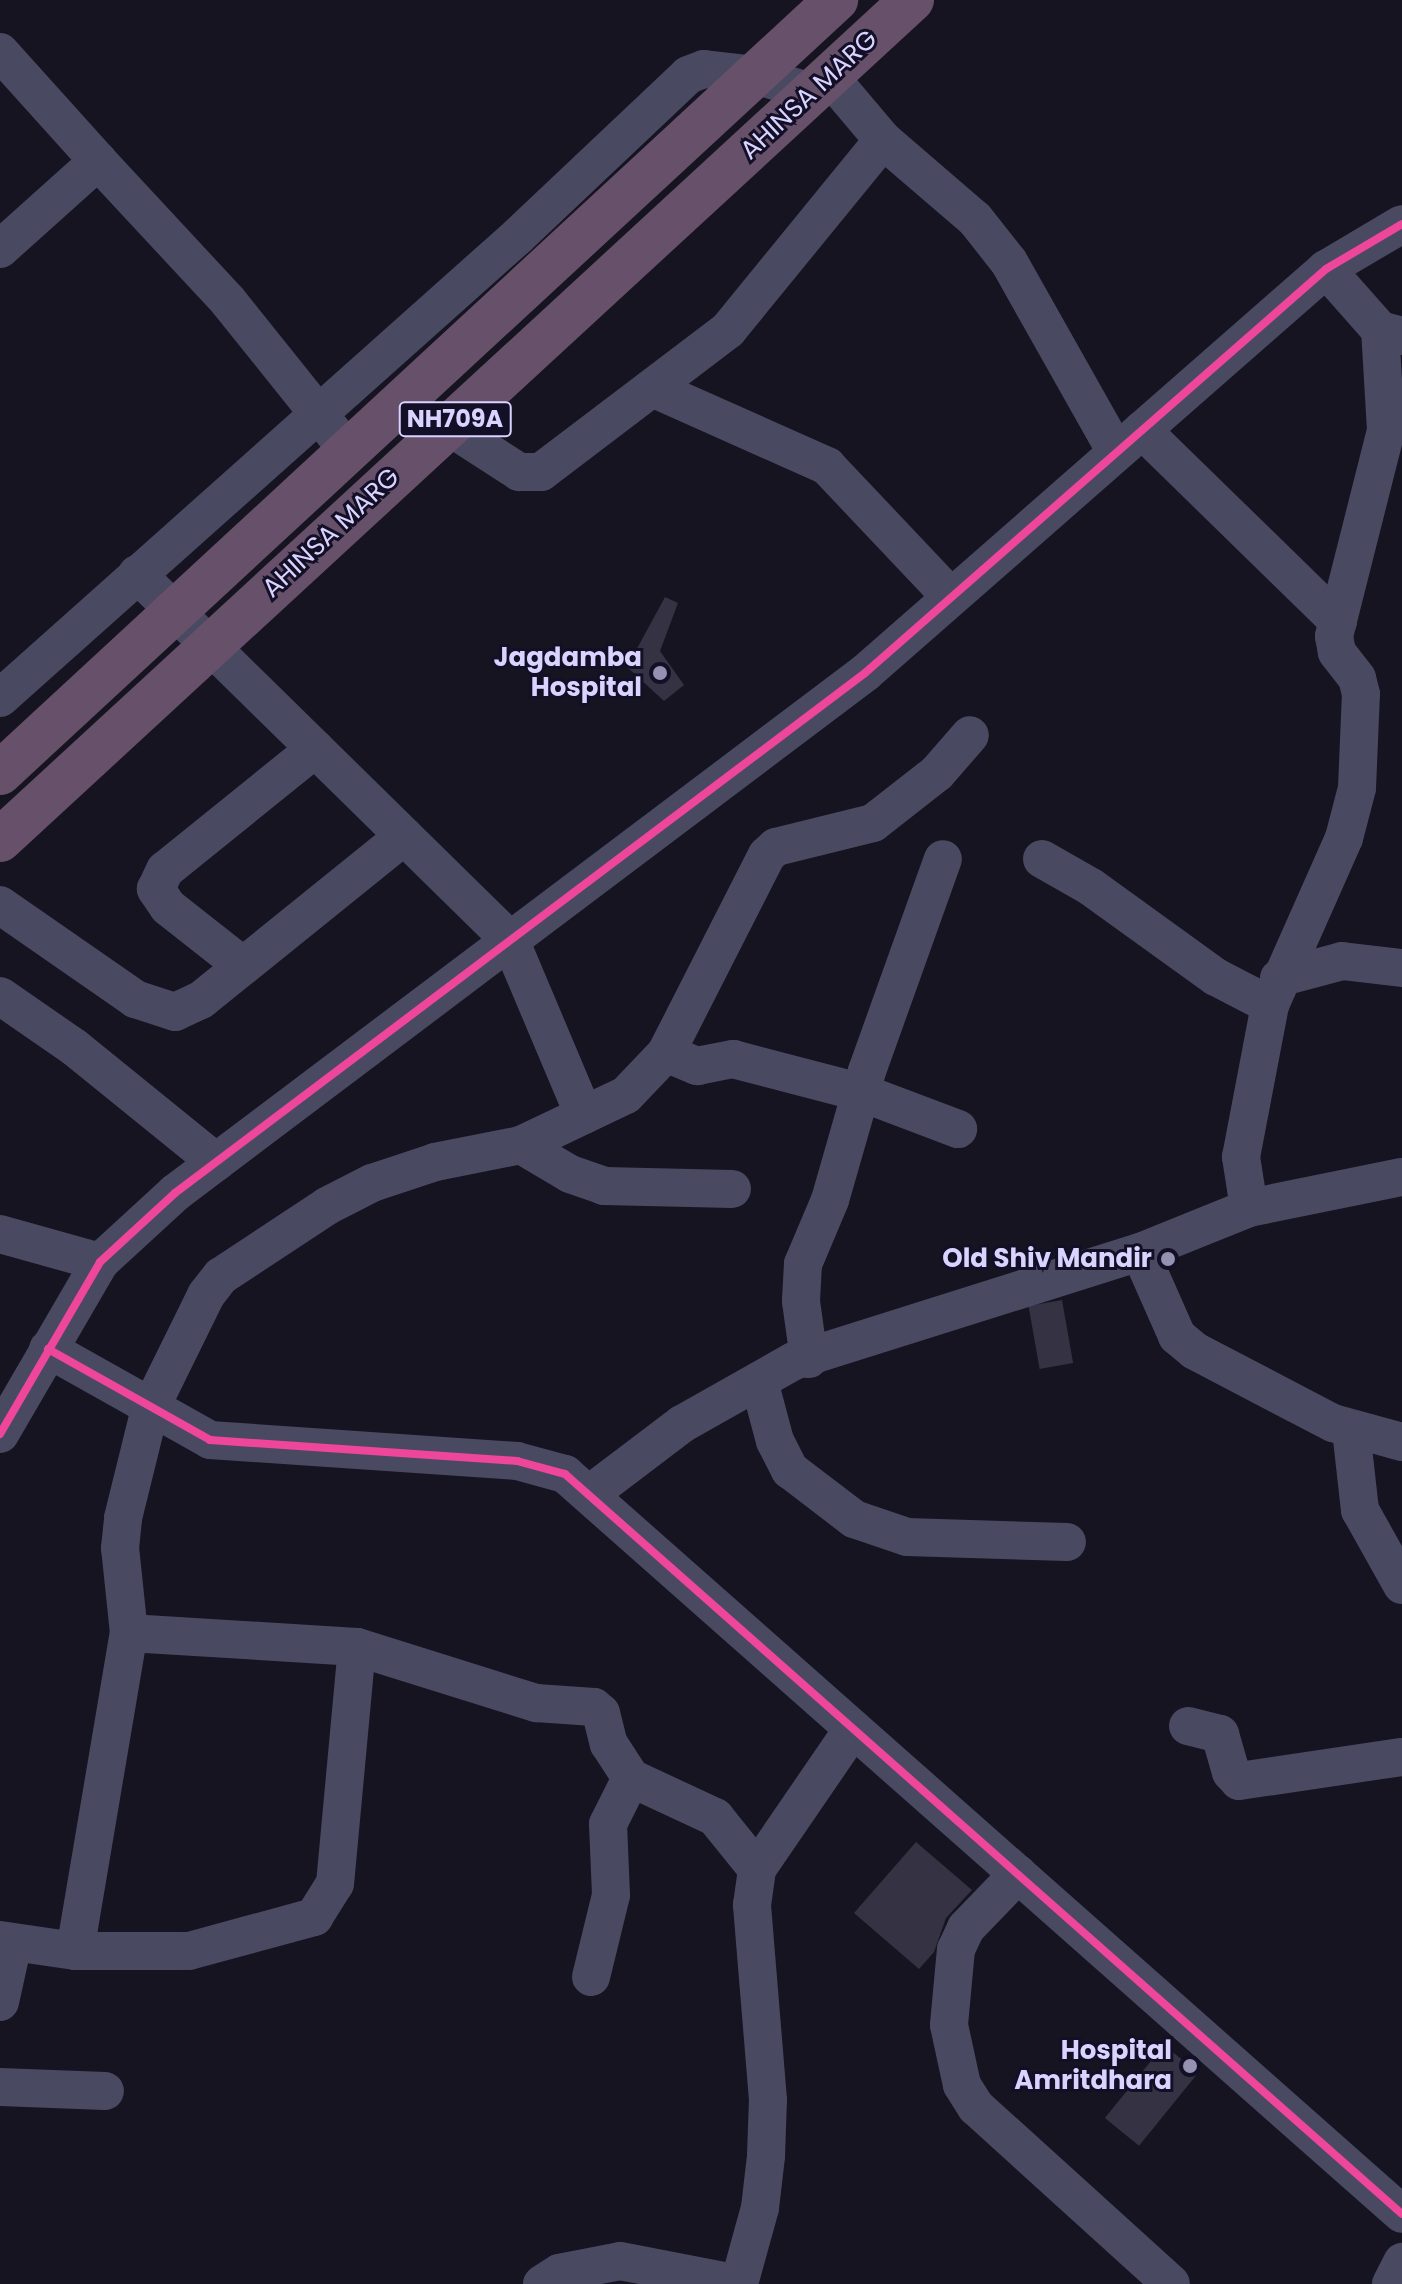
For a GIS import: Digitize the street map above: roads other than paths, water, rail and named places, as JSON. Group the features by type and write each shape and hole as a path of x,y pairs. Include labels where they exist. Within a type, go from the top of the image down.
{"highway":[{"name":"AHINSA MARG","path":"0,773 836,0"},
{"name":"AHINSA MARG","path":"0,840 912,0"}],"street":[{"path":"0,52 228,301 349,452"},
{"path":"0,698 317,412 518,236 688,75 704,69 820,84 975,219 1009,262 1129,441 1338,621"},
{"path":"448,426 528,475 563,457 728,330 883,140"},
{"path":"0,249 98,161"},
{"path":"0,1434 12,1386 48,1349 100,1262 216,1162 865,673 1326,269 1402,224"},
{"path":"1249,1208 1241,1157 1275,992 1344,838 1357,788 1361,694 1357,678 1337,652 1338,621 1394,437 1391,333 1326,269"},
{"path":"652,388 827,466 951,597"},
{"path":"137,574 510,940 584,1115"},
{"path":"75,1951 129,1633 120,1548 150,1409 192,1317 221,1276 327,1206 372,1183 435,1162 521,1145 626,1095 666,1053 767,855 776,847 873,823 937,773 970,735"},
{"path":"243,966 168,907 156,889 165,870 315,749"},
{"path":"0,905 156,1009 175,1012 201,1000 404,836"},
{"path":"809,1359 801,1272 830,1200 860,1092 943,859"},
{"path":"1042,859 1091,887 1216,977 1275,992 1342,961 1402,968"},
{"path":"0,996 74,1047 216,1162"},
{"path":"666,1053 691,1066 733,1059 860,1092 958,1129"},
{"path":"521,1145 570,1174 604,1186 732,1189"},
{"path":"591,1493 682,1424 759,1381 809,1359 1140,1252 1249,1208 1402,1177"},
{"path":"0,1234 100,1262"},
{"path":"1140,1252 1177,1336 1195,1351 1351,1430 1402,1442"},
{"path":"48,1349 210,1440 517,1461 565,1474 591,1493 1402,2214"},
{"path":"759,1381 775,1441 790,1470 854,1519 907,1537 1067,1542"},
{"path":"1351,1430 1360,1510 1402,1585"},
{"path":"129,1633 357,1647 536,1703 594,1707 601,1713 609,1744 631,1778 715,1817 757,1869"},
{"path":"0,2002 6,1942 75,1951 189,1951 314,1917 335,1884 357,1647"},
{"path":"1188,1726 1220,1734 1231,1772 1239,1781 1402,1757"},
{"path":"542,2284 559,2273 620,2261 739,2284 760,2208 766,2156 768,2100 754,1943 757,1869 853,1729"},
{"path":"591,1977 611,1895 608,1824 631,1778"},
{"path":"1018,1874 966,1928 956,1949 949,2025 962,2085 976,2107 1171,2284"},
{"path":"0,2087 105,2091"},
{"path":"1391,2284 1402,2262"}],"place":[{"name":"Jagdamba Hospital","path":"660,673"},
{"name":"Old Shiv Mandir","path":"1168,1259"},
{"name":"Hospital Amritdhara","path":"1190,2066"}]}
